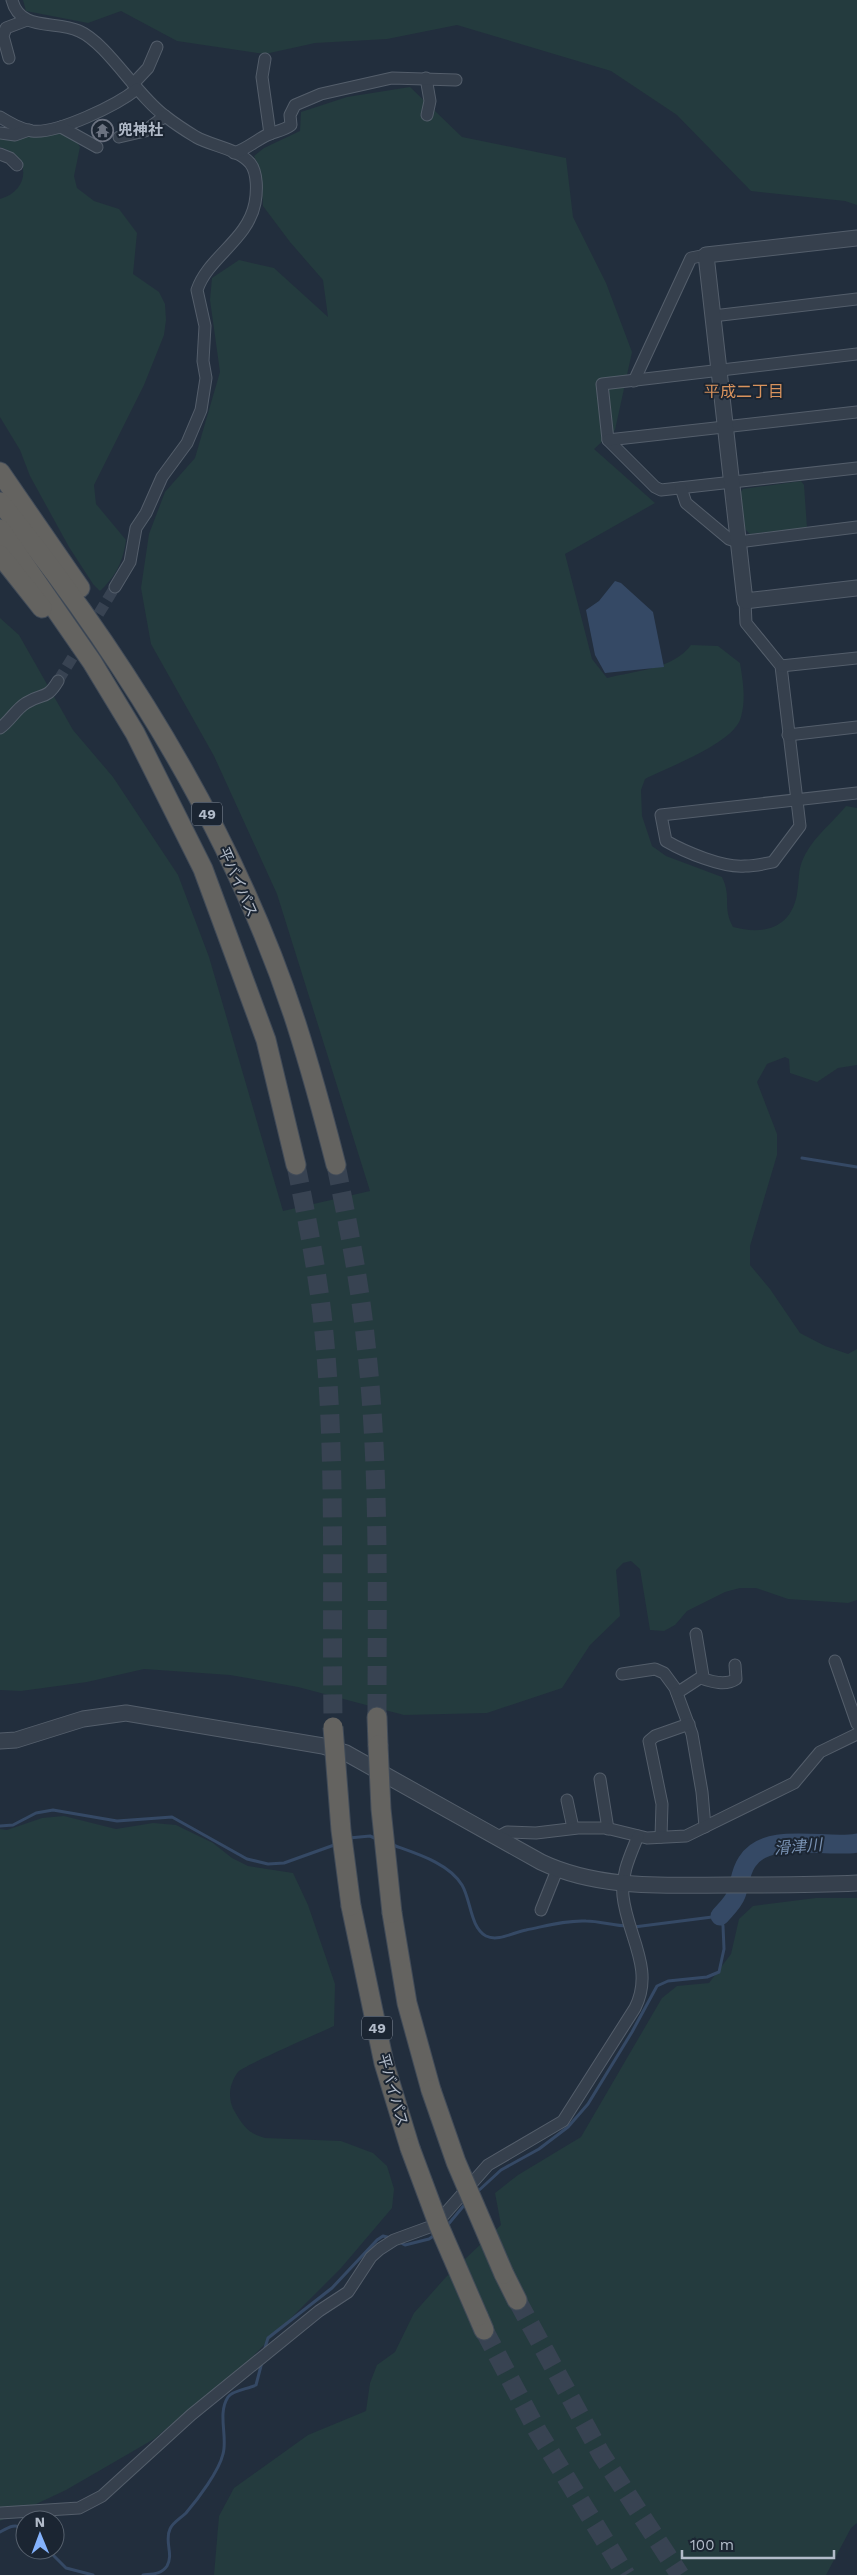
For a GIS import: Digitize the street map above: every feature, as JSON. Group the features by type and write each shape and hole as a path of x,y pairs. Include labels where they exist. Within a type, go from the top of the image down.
{"highway":[{"path":"0,472 143,685 184,760 214,821 244,891"},
{"name":"平バイパス","path":"0,502 67,590 138,695 205,811 244,891 296,1022 336,1165"},
{"name":"平バイパス","path":"0,529 92,662 154,769 203,869 253,998 277,1078 296,1165"},
{"path":"0,555 62,635 154,769"},
{"name":"49","path":"377,1718 380,1809 392,1914 407,2003 431,2090 456,2162 517,2300"},
{"name":"平バイパス","path":"333,1723 341,1830 351,1906 384,2063 410,2148 439,2226 481,2323"}],"street":[{"path":"12,0 16,11 27,20"},
{"path":"9,58 4,36 6,28 27,20 56,24 80,32 99,47 165,116 195,136 244,157 252,165 255,173 255,203 239,238 228,246 197,290 204,326 203,362 206,378 201,410 187,443 162,477 146,513 136,528 130,562 114,587"},
{"path":"0,117 15,126 39,131 61,127 123,100 148,68 157,47"},
{"path":"265,59 262,77 270,134"},
{"path":"426,78 430,101 427,115"},
{"path":"234,153 247,149 270,134 292,125 290,114 294,105 320,94 374,80 426,78 449,82 456,80"},
{"path":"119,137 145,131 165,116"},
{"path":"61,127 97,147"},
{"path":"0,133 15,135 29,130"},
{"path":"0,154 10,158 17,165"},
{"path":"634,381 691,258 857,238"},
{"path":"706,255 746,623 781,666 788,735 798,801 800,826 773,862 744,867 681,850 666,841 663,832 661,814 798,801 857,793"},
{"path":"713,316 857,299"},
{"path":"857,354 602,384 608,440 655,487 661,490 857,468"},
{"path":"608,440 857,412"},
{"path":"681,488 686,503 729,539 738,542 857,527"},
{"path":"745,601 857,588"},
{"path":"781,666 857,658"},
{"path":"0,728 12,719 26,703 45,697 58,681"},
{"path":"788,735 857,727"},
{"path":"696,1634 703,1669 702,1678"},
{"path":"835,1661 857,1724"},
{"path":"702,1678 711,1682 730,1682 736,1679 735,1665"},
{"path":"622,1674 655,1669 660,1670 677,1693 689,1724 698,1762 705,1827"},
{"path":"677,1693 702,1678"},
{"path":"0,1741 16,1740 83,1719 126,1713 323,1746 346,1753 496,1838 557,1870 624,1884 757,1885 857,1883"},
{"path":"662,1837 662,1804 649,1741 655,1736 689,1724"},
{"path":"496,1838 507,1832 536,1833 573,1828 608,1829 638,1836 681,1837 794,1783 820,1752 857,1734"},
{"path":"600,1779 608,1829"},
{"path":"567,1800 573,1828"},
{"path":"0,2513 79,2508 102,2496 191,2415 319,2311 348,2292 376,2253 389,2243 435,2225 488,2165 563,2121 635,2008 642,1989 642,1970 624,1903 627,1860 638,1836"},
{"path":"542,1910 557,1870"}],"green space":[{"path":"23,0 857,0 857,205 845,201 751,191 677,115 611,71 457,25 387,39 315,43 265,54 177,41 121,11 88,23 26,11"},
{"path":"410,87 462,137 566,158 573,217 606,283 632,352 615,430 594,449 655,503 565,554 592,659 607,678 664,664 684,653 691,645 718,646 740,663 744,697 741,717 736,727 714,745 645,779 641,790 642,816 652,846 666,856 722,877 725,884 728,914 733,927 755,930 765,929 774,927 789,915 797,894 801,864 815,840 846,806 857,808 857,1065 838,1068 817,1082 790,1073 789,1059 785,1057 767,1064 757,1082 777,1134 777,1155 750,1246 750,1265 770,1289 800,1333 825,1346 848,1354 857,1349 857,1600 848,1603 788,1599 756,1588 740,1588 725,1592 687,1611 675,1625 664,1631 650,1630 640,1569 631,1561 623,1563 616,1570 620,1616 590,1645 562,1688 487,1713 404,1715 298,1687 230,1675 144,1669 87,1682 21,1691 0,1690 0,618 19,635 73,730 113,777 178,875 209,957 283,1211 370,1191 277,894 214,756 151,644 141,588 149,534 165,492 195,458 220,372 210,300 212,278 239,260 274,268 328,317 323,280 290,242 263,206 261,172 254,156 264,148 300,131 301,112 347,97"},
{"path":"56,132 74,138 80,147 74,176 77,188 94,201 119,209 137,233 133,274 159,292 165,304 166,320 164,335 144,385 94,485 96,504 126,540 118,568 100,591 93,584 69,547 30,476 20,450 0,417 0,199 10,195 17,189 22,181 23,173 22,165 18,158 10,151 0,147 0,136"},
{"path":"801,481 804,485 807,528 750,534 745,529 739,494 743,489"},
{"path":"64,1816 116,1829 153,1823 176,1825 213,1843 232,1858 248,1866 293,1873 308,1905 335,1984 334,2026 267,2056 238,2072 230,2092 232,2107 251,2132 265,2138 341,2141 373,2153 387,2166 394,2189 392,2208 341,2268 250,2359 154,2439 66,2490 23,2510 15,2510 15,2514 0,2521 0,1829 7,1830 42,1818"},
{"path":"816,1898 857,1898 857,2523 851,2528 826,2575 214,2575 219,2516 234,2488 308,2435 366,2411 370,2383 377,2365 395,2352 414,2313 446,2277 501,2225 495,2193 518,2175 581,2137 662,1998 677,1986 709,1983 731,1954 739,1919 753,1906"}],"water":[{"path":"615,581 621,583 653,612 664,667 605,673 595,655 586,610 599,601"}],"waterway":[{"path":"802,1158 857,1167"},
{"path":"0,1826 13,1825 36,1813 53,1810 117,1821 172,1817 247,1859 268,1864 284,1863 337,1844"},
{"path":"349,1838 370,1836 377,1839"},
{"name":"滑津川","path":"720,1916 735,1898 741,1874 747,1862 756,1852 768,1846 782,1844 857,1843"},
{"path":"390,1844 430,1859 456,1877 465,1891 477,1926 481,1932 491,1938 571,1921 591,1921 628,1926"},
{"path":"476,2193 501,2170 539,2149 568,2127 588,2104 632,2032 657,1986 668,1981 707,1977 719,1972 724,1949 723,1926 720,1916 634,1927"},
{"path":"446,2227 466,2203"},
{"path":"399,2242 405,2245 429,2239 435,2235"},
{"path":"264,2351 268,2338 332,2288 377,2240 383,2236 391,2238"},
{"path":"143,2575 159,2573 167,2566 170,2557 168,2534 171,2527 196,2500 221,2461 224,2447 223,2411 228,2397 233,2393 256,2385 262,2362"},
{"path":"0,2532 15,2526"},
{"path":"58,2560 66,2568 93,2575"}],"tunnel":[{"path":"90,628 115,587"},
{"path":"58,681 82,642"},
{"path":"296,1165 317,1277 327,1364 332,1465 333,1719"},
{"path":"336,1165 357,1277 374,1437 377,1530 377,1717"},
{"path":"517,2300 601,2454 680,2575"},
{"path":"484,2330 538,2432 626,2575"}],"place":[{"name":"兜神社","path":"102,130"}],"district":[{"name":"平成二丁目","path":"744,391"}]}
